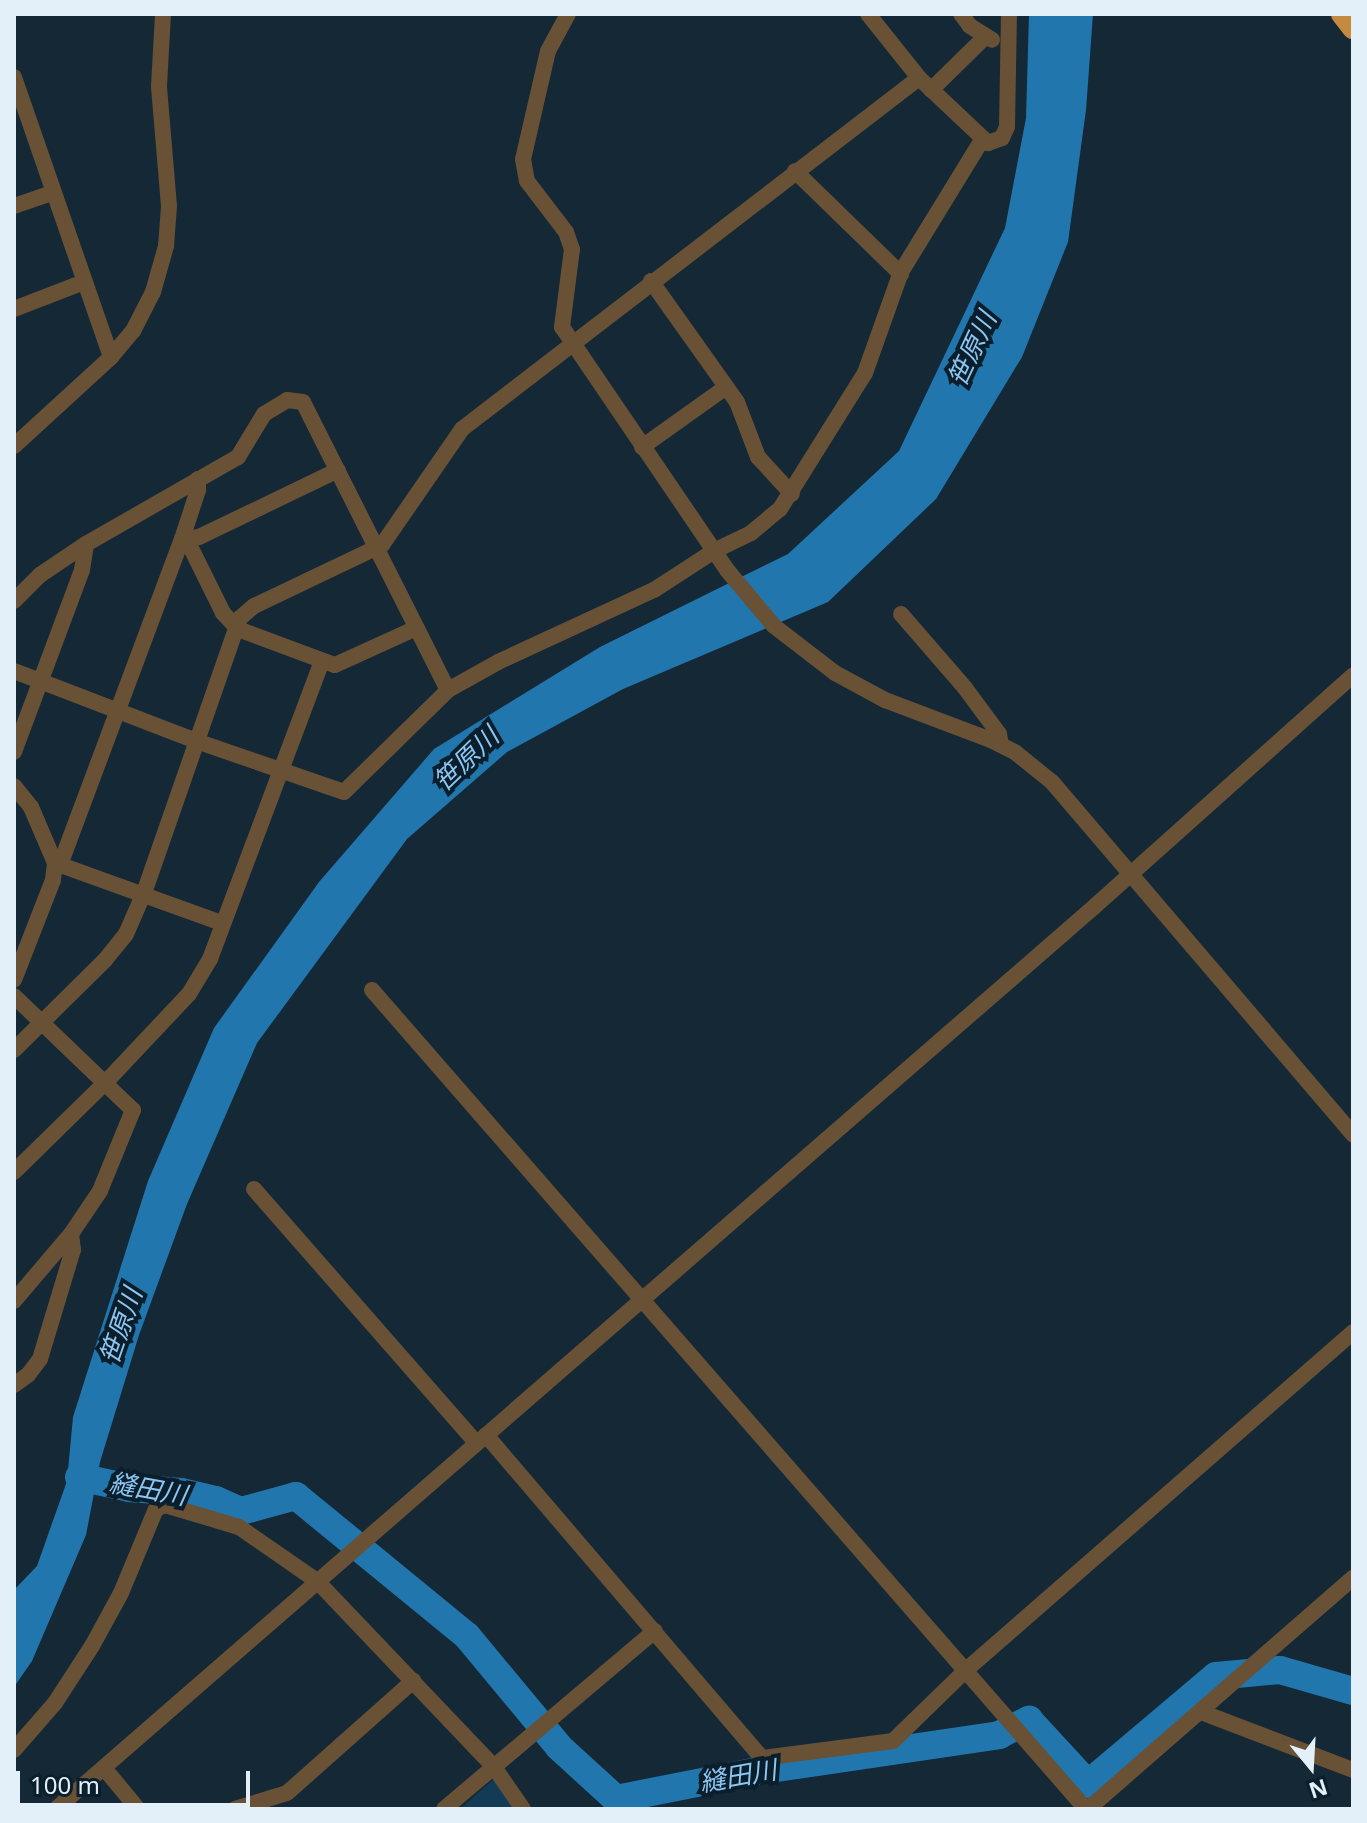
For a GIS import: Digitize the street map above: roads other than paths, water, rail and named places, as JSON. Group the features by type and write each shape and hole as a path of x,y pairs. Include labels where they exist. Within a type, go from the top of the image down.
{"highway":[{"path":"1342,14 1353,28"}],"street":[{"path":"14,446 111,357 142,317 166,246 169,206 158,49 163,14"},
{"path":"568,14 548,51 523,159 527,181 566,232 572,249 562,306 562,327 714,551 774,626 835,673 885,700 1001,745 1052,782 1353,1135"},
{"path":"868,14 919,78 982,140 994,143 1002,138 1007,127 1009,14"},
{"path":"961,14 985,37 1007,49"},
{"path":"931,90 985,37"},
{"path":"14,77 18,98 111,357"},
{"path":"14,1050 105,960 126,934 199,742 240,618 254,606 376,549 396,529 462,429 570,343 919,78"},
{"path":"14,671 199,742 344,792 448,690 498,662 654,590 714,551 763,525 792,494 831,423 865,373 901,274 982,140"},
{"path":"795,171 901,274"},
{"path":"14,206 52,193"},
{"path":"651,281 741,411 758,457 792,494"},
{"path":"14,309 84,282"},
{"path":"642,447 726,387"},
{"path":"14,601 40,575 86,544 238,457 264,414 287,400 303,402 414,629 448,690"},
{"path":"184,539 338,470"},
{"path":"14,980 184,539 198,490 198,479"},
{"path":"184,539 223,613 238,629 322,661 343,664 414,629"},
{"path":"14,752 82,570 86,544"},
{"path":"901,614 965,688 999,734 1001,745"},
{"path":"14,1171 105,1083 189,994 210,959 322,661"},
{"path":"56,1809 1131,874 1353,675"},
{"path":"14,786 31,807 57,864 222,923"},
{"path":"372,990 1087,1809 1353,1578"},
{"path":"14,996 133,1110 100,1191 71,1234 14,1301"},
{"path":"254,1189 655,1631 762,1758 893,1741 966,1670 1353,1332"},
{"path":"14,1385 27,1376 40,1359 73,1250 71,1234"},
{"path":"14,1750 55,1703 92,1646 121,1593 159,1507 171,1506 239,1527 317,1581 494,1767 523,1809"},
{"path":"444,1809 655,1631"},
{"path":"238,1809 287,1793 413,1681"},
{"path":"1201,1712 1353,1770"},
{"path":"104,1768 138,1809"}],"water":[{"name":"笹原川","path":"1029,14 1093,14 1086,110 1068,242 1022,357 936,499 828,602 623,689 507,752 407,839 257,1043 187,1204 139,1335 100,1462 86,1535 32,1661 14,1687 14,1590 37,1566 67,1481 73,1417 148,1181 214,1028 319,882 434,749 600,647 788,554 899,451 1005,228 1026,118"}],"waterway":[{"name":"縫田川","path":"79,1477 129,1488 181,1492 216,1500 241,1511 296,1496 467,1636 559,1747 616,1799 763,1770 999,1735 1029,1720 1088,1784 1216,1676 1280,1670 1353,1691"}]}
